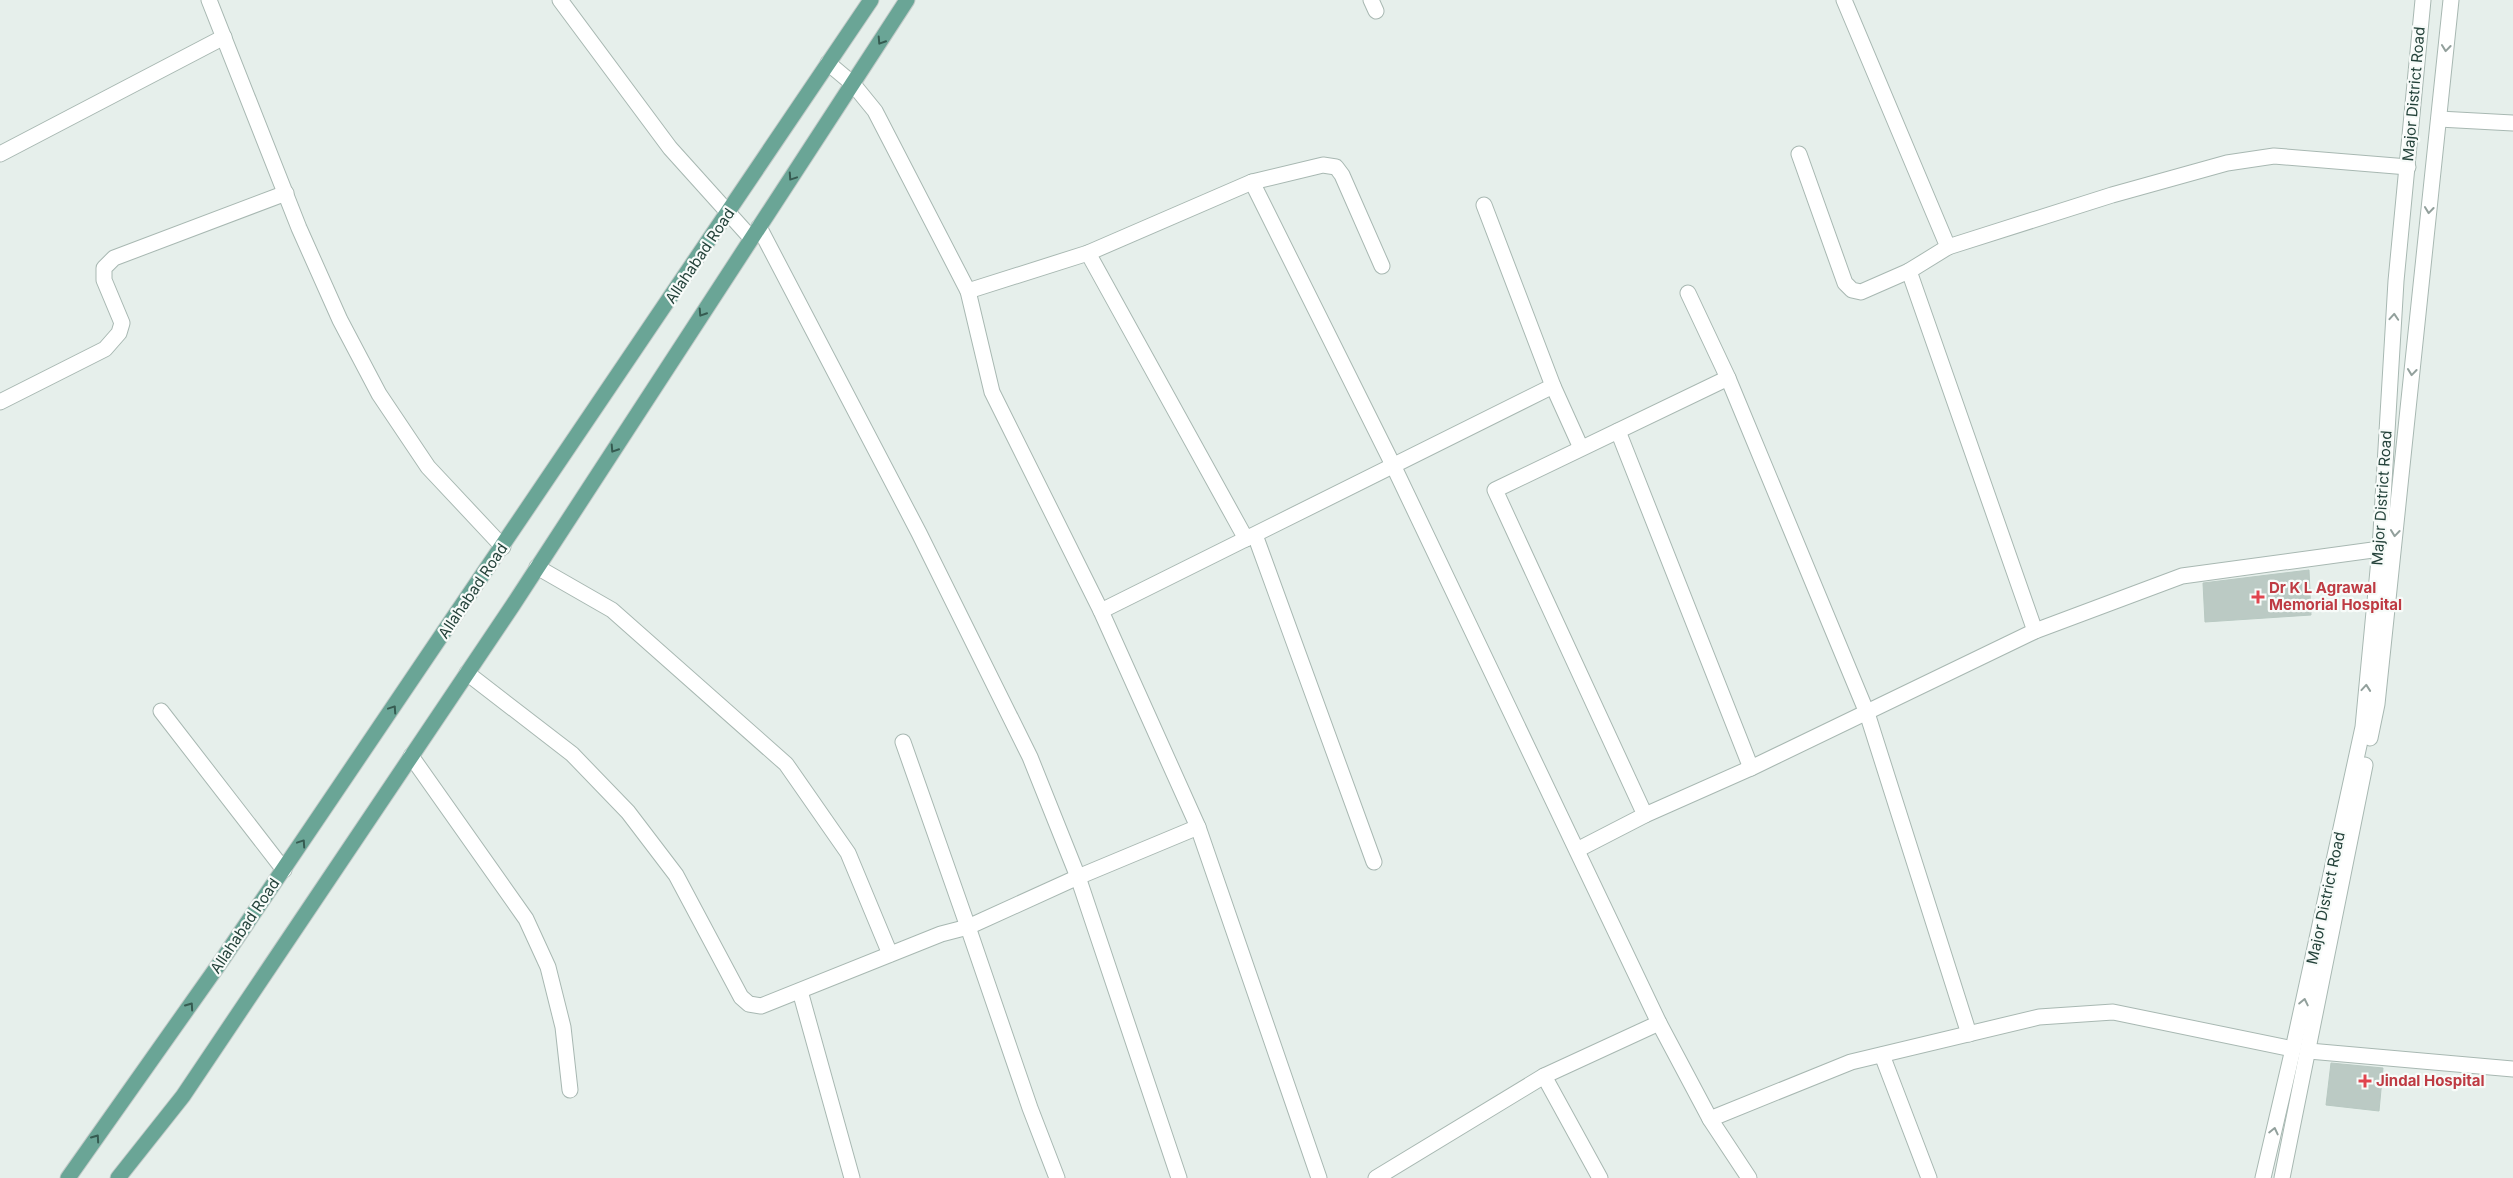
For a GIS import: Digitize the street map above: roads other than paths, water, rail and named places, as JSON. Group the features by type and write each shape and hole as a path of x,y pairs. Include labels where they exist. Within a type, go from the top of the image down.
{"main road":[{"name":"Allahabad Road","path":"68,1178 284,870 728,215 871,0"},
{"path":"118,1178 183,1096 467,673 854,84 907,0"}],"street":[{"path":"209,0 286,194 340,320 379,394 428,467 503,548"},
{"path":"560,0 670,148 728,215 755,232 919,532 1030,757 1078,877 1179,1178"},
{"path":"1844,0 1948,247"},
{"name":"Major District Road","path":"2263,1178 2363,727 2380,549 2396,281 2423,0"},
{"path":"2282,1178 2309,1051 2377,704 2451,0"},
{"path":"0,154 224,37"},
{"path":"828,63 854,84 875,111 968,291 992,392 1101,611 1198,827 1319,1178"},
{"path":"2439,119 2513,123"},
{"path":"1799,154 1846,283 1852,290 1861,292 1909,271 1948,247 2112,195 2227,163 2274,156 2408,167"},
{"path":"968,291 1088,252 1252,182 1324,165 1336,167 1342,175 1382,266"},
{"path":"1252,182 1393,465 1659,1023 1710,1119 1749,1178"},
{"path":"0,402 105,349 115,340 122,323 104,280 104,268 114,258 286,194"},
{"path":"1484,205 1554,386 1581,448"},
{"path":"1088,252 1250,537 1374,862"},
{"path":"1909,271 2035,631"},
{"path":"1688,293 1728,378 1867,713 1969,1034"},
{"path":"1645,815 1495,490 1728,378"},
{"path":"1101,611 1554,386"},
{"path":"1618,431 1751,768"},
{"path":"1576,850 1645,815 1751,768 2035,631 2182,576 2380,549"},
{"path":"537,567 612,610 786,764 848,853 890,954"},
{"path":"467,673 572,754 628,812 676,875 741,997 749,1004 760,1006 941,934 968,928 1078,877 1198,827"},
{"path":"161,711 284,870"},
{"path":"903,742 1030,1108 1057,1178"},
{"path":"411,756 526,920 548,968 553,984 563,1027 570,1090"},
{"path":"800,991 852,1178"},
{"path":"1710,1119 1852,1062 2039,1017 2113,1012 2293,1049"},
{"path":"1376,1178 1544,1076 1659,1023"},
{"path":"2309,1051 2513,1069"},
{"path":"1882,1055 1929,1178"},
{"path":"1544,1076 1600,1178"}],"place":[{"name":"Dr K L Agrawal Memorial Hospital","path":"2258,597"},
{"name":"Jindal Hospital","path":"2365,1081"}]}
